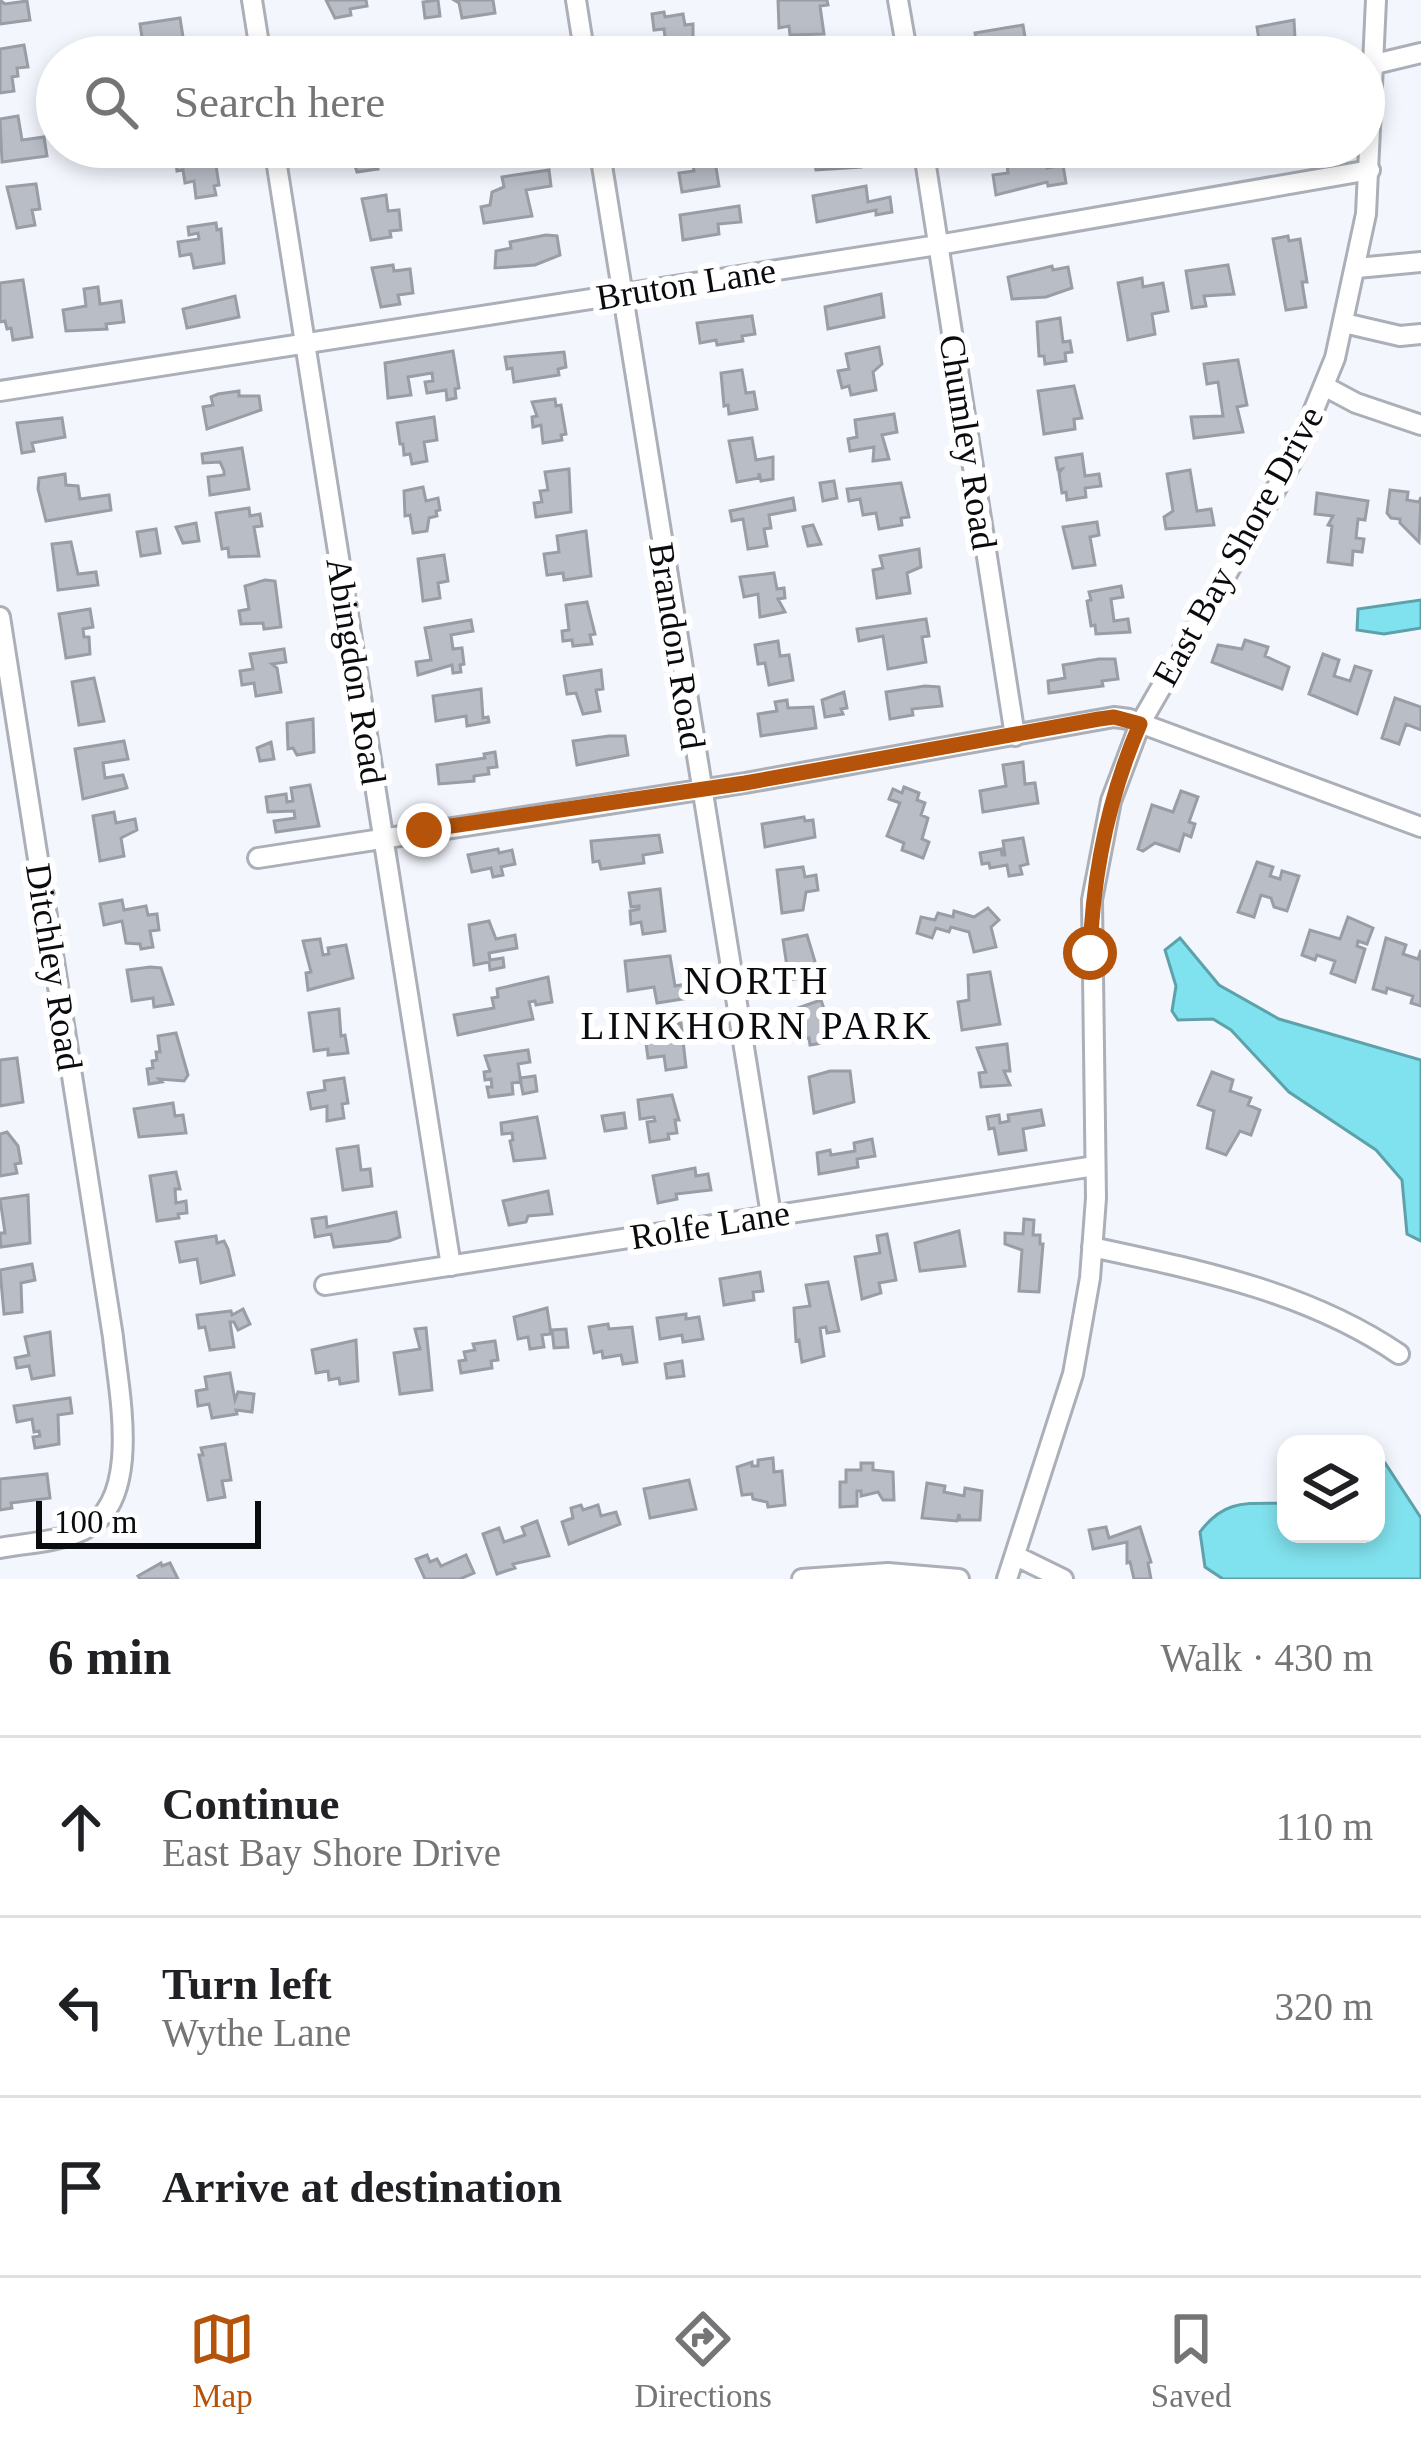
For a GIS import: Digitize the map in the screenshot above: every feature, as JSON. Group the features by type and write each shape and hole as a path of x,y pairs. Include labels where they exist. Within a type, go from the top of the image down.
{"street":[{"path":"252,0 258,36"},
{"path":"577,0 582,36"},
{"path":"898,0 904,36"},
{"name":"East Bay Shore Drive","path":"1375,36 1376,0"},
{"path":"1385,62 1421,53"},
{"name":"Abingdon Road","path":"277,168 451,1267"},
{"name":"Brandon Road","path":"602,168 770,1215"},
{"name":"Chumley Road","path":"926,168 1016,736"},
{"name":"East Bay Shore Drive","path":"1007,1579 1073,1374 1092,1247 1092,900 1118,776 1140,724 1295,456 1326,387 1357,268 1370,170"},
{"name":"Bruton Lane","path":"0,391 938,245 1370,170"},
{"path":"1357,268 1421,262"},
{"path":"1344,323 1400,336 1421,334"},
{"path":"1326,387 1356,403 1421,425"},
{"name":"Ditchley Road","path":"0,617 110,1317 123,1440 118,1481 106,1511 81,1531 0,1548"},
{"path":"258,858 700,790 1114,717 1421,827"},
{"name":"Rolfe Lane","path":"325,1285 1095,1166"},
{"path":"1092,1247 1307,1304 1400,1354"},
{"path":"1016,1556 1063,1579"},
{"path":"802,1579 888,1573 959,1579"}],"water":[{"path":"1421,600 1421,628 1384,634 1357,630 1358,609"},
{"path":"1180,938 1219,985 1279,1019 1421,1060 1421,1241 1407,1234 1402,1180 1376,1150 1289,1092 1231,1030 1213,1019 1178,1020 1172,1011 1176,986 1165,950"},
{"path":"1385,1463 1421,1518 1421,1579 1223,1579 1205,1567 1200,1532 1219,1513 1249,1504 1277,1503 1277,1543 1385,1543"}],"building":[{"path":"0,0 5,4 27,1 30,20 0,24"},
{"path":"326,0 366,0 367,6 335,18"},
{"path":"438,0 440,16 425,18 423,2"},
{"path":"454,0 493,0 495,13 462,18"},
{"path":"778,0 827,0 828,5 820,6 824,34 790,35 789,26 779,28"},
{"path":"652,14 683,14 685,25 693,24 693,36 665,36 664,29 654,30"},
{"path":"180,18 183,36 142,36 140,24"},
{"path":"1294,20 1295,36 1258,36 1257,27"},
{"path":"1023,25 1025,36 976,36"},
{"path":"24,45 28,67 17,68 18,76 12,77 14,91 0,93 0,49"},
{"path":"18,116 22,140 36,138 36,157 2,162 0,119"},
{"path":"177,168 216,168 216,195 196,198 194,181 185,183 183,170"},
{"path":"716,168 719,186 682,192 679,173"},
{"path":"1007,168 1064,168 1066,183 1048,186 1047,182 996,195 993,175 1008,173"},
{"path":"549,170 551,186 526,190 532,216 484,223 481,207 490,205 492,192 504,187 502,177"},
{"path":"36,184 40,209 32,210 35,225 17,228 7,187"},
{"path":"866,186 868,202 890,197 892,212 876,215 876,210 817,222 813,196"},
{"path":"386,195 388,211 399,210 401,230 371,240 362,199"},
{"path":"739,206 741,222 718,224 719,234 683,240 680,215"},
{"path":"216,223 217,230 221,229 224,263 194,268 191,254 180,256 178,242 199,239 198,233 189,235 188,227"},
{"path":"557,236 560,255 535,265 495,268 496,251 511,248 510,242"},
{"path":"1288,236 1289,241 1300,239 1307,282 1302,282 1306,307 1286,310 1273,239"},
{"path":"393,265 394,271 410,269 413,293 398,295 400,304 381,307 372,268"},
{"path":"1228,265 1234,294 1204,296 1206,306 1192,308 1186,271"},
{"path":"1052,266 1053,270 1068,267 1072,288 1046,297 1012,299 1008,277"},
{"path":"1142,278 1143,287 1163,283 1168,311 1152,314 1155,334 1128,340 1118,283"},
{"path":"23,280 32,337 13,340 11,328 0,322 0,283"},
{"path":"98,287 100,304 121,301 124,322 106,324 107,329 66,331 63,310 86,306 84,289"},
{"path":"881,294 884,317 828,329 825,307"},
{"path":"235,296 239,317 187,328 183,309"},
{"path":"752,316 755,334 742,336 743,341 700,343 697,323"},
{"path":"1060,318 1063,342 1070,341 1072,352 1065,353 1066,361 1045,364 1044,356 1039,356 1037,322"},
{"path":"879,347 882,364 873,372 876,390 851,395 849,386 842,388 838,371 849,369 846,354"},
{"path":"453,351 459,388 456,398 447,400 446,390 427,393 425,382 433,381 432,373 408,377 411,395 388,398 385,363"},
{"path":"564,352 566,367 558,369 559,375 514,382 512,368 507,369 505,357"},
{"path":"1238,360 1247,405 1237,407 1243,432 1194,438 1191,417 1223,416 1218,382 1207,384 1204,364"},
{"path":"742,370 746,393 754,392 757,409 729,414 721,373"},
{"path":"1074,386 1082,418 1074,419 1075,429 1044,434 1038,391"},
{"path":"239,391 239,396 259,396 261,410 207,429 203,407 213,405 211,397"},
{"path":"555,399 556,406 561,405 566,434 561,435 562,440 543,443 541,425 533,427 532,417 537,416 532,402"},
{"path":"894,414 897,432 882,435 889,459 873,461 874,447 850,451 848,439 857,437 855,420"},
{"path":"434,417 437,440 424,442 427,461 412,464 410,454 404,455 397,423"},
{"path":"62,418 65,437 32,443 34,451 22,453 17,423"},
{"path":"752,438 756,460 773,457 773,479 761,481 759,473 759,478 737,482 729,441"},
{"path":"242,448 249,489 210,495 208,477 224,475 224,471 220,462 203,463 202,454"},
{"path":"1082,454 1085,476 1099,474 1101,486 1085,488 1086,497 1067,500 1056,458"},
{"path":"569,469 571,512 536,517 534,503 542,502 540,491 548,490 545,472"},
{"path":"1190,470 1197,511 1211,509 1214,525 1166,529 1164,517 1173,511 1167,474"},
{"path":"65,474 66,485 78,486 80,499 109,495 111,510 46,521 39,478"},
{"path":"834,481 837,498 823,501 820,483"},
{"path":"901,483 909,517 901,518 902,525 879,529 876,513 863,515 860,499 849,501 847,489"},
{"path":"423,487 426,501 438,498 440,510 429,518 427,531 413,533 410,515 405,516 404,491"},
{"path":"1390,490 1408,492 1407,500 1419,502 1421,497 1419,542 1400,519 1387,513"},
{"path":"1317,493 1368,501 1365,520 1358,519 1356,538 1364,539 1362,552 1353,551 1352,565 1328,562 1332,526 1328,525 1333,516 1315,514"},
{"path":"793,498 795,510 769,515 771,528 764,529 767,546 748,549 743,519 732,521 730,511"},
{"path":"249,508 250,516 260,514 262,526 254,527 259,556 229,557 228,548 222,549 216,513"},
{"path":"1097,522 1099,535 1090,537 1095,565 1073,568 1063,527"},
{"path":"196,523 199,541 183,543 176,527"},
{"path":"813,525 821,544 808,546 803,527"},
{"path":"156,529 160,553 141,556 137,532"},
{"path":"586,531 591,576 564,580 563,573 547,575 544,554 559,552 557,536"},
{"path":"71,542 78,574 96,572 98,585 58,590 52,544"},
{"path":"919,549 921,567 907,573 910,593 877,598 873,570 883,568 880,556"},
{"path":"444,555 448,581 438,583 440,598 423,601 418,559"},
{"path":"774,573 777,589 784,588 785,598 778,599 785,612 760,617 758,594 744,597 740,577"},
{"path":"275,581 281,627 241,624 239,611 249,609 245,586"},
{"path":"1121,586 1123,597 1111,599 1114,621 1128,619 1130,632 1096,634 1095,625 1091,626 1089,592"},
{"path":"587,602 595,634 590,635 592,644 573,646 572,640 563,641 562,631 569,630 566,605"},
{"path":"90,609 93,627 83,629 84,637 89,637 90,654 66,658 59,614"},
{"path":"926,619 929,636 922,637 926,662 888,669 883,636 859,641 857,629"},
{"path":"471,620 473,631 451,635 453,649 462,648 461,672 453,673 452,665 418,675 416,662 431,660 425,628"},
{"path":"1245,640 1268,647 1265,656 1289,667 1282,689 1212,662 1218,645 1242,649"},
{"path":"778,641 780,656 789,655 793,680 769,685 755,645"},
{"path":"284,649 286,662 272,664 281,692 256,696 254,683 242,685 240,671 253,669 250,654"},
{"path":"1323,654 1339,660 1334,676 1350,681 1355,666 1371,671 1357,714 1309,694"},
{"path":"1115,659 1118,679 1102,681 1103,686 1049,693 1048,681 1065,678 1063,665"},
{"path":"601,670 603,689 596,690 600,711 583,714 576,693 567,694 564,676"},
{"path":"94,678 104,721 79,725 72,682"},
{"path":"939,687 942,706 912,709 913,715 890,719 886,692"},
{"path":"481,689 483,718 488,717 489,722 467,726 466,716 436,721 433,696"},
{"path":"844,692 847,708 841,709 843,714 825,717 822,700"},
{"path":"1395,698 1421,707 1421,730 1406,724 1399,744 1382,738"},
{"path":"787,700 788,708 813,707 816,728 761,736 758,714 777,711 775,702"},
{"path":"313,719 314,752 297,755 293,748 288,749 287,723"},
{"path":"625,736 628,755 577,765 573,741"},
{"path":"124,741 128,759 103,763 105,778 123,775 127,788 83,799 75,749"},
{"path":"271,742 274,759 260,761 257,748"},
{"path":"495,752 497,767 488,768 489,774 474,776 474,781 439,784 437,765 485,758 484,754"},
{"path":"1023,762 1025,784 1035,783 1038,803 983,812 980,791 1006,786 1003,765"},
{"path":"310,785 319,826 276,832 274,821 295,818 294,811 268,812 266,797 286,794 287,802 293,801 291,788"},
{"path":"904,787 919,793 917,800 925,803 921,815 928,818 922,839 929,842 923,858 902,850 904,843 887,836 900,803 889,799 893,789 902,793"},
{"path":"1181,791 1198,797 1189,822 1195,824 1191,837 1184,834 1179,851 1155,843 1138,849 1152,805 1173,812"},
{"path":"114,812 116,823 135,819 137,830 121,838 124,856 100,861 93,816"},
{"path":"804,817 813,820 815,837 765,847 762,824"},
{"path":"659,835 662,852 643,855 644,863 601,869 599,861 593,862 591,841"},
{"path":"1023,838 1028,864 1020,866 1022,874 1009,876 1007,865 990,868 989,863 982,864 980,853 1001,849 1005,855 1003,841"},
{"path":"498,849 499,853 512,850 515,864 501,867 503,875 493,877 491,868 472,872 468,855"},
{"path":"1257,862 1273,867 1270,876 1280,879 1282,871 1299,876 1287,911 1261,895 1254,917 1238,912"},
{"path":"803,867 805,877 816,875 818,890 806,892 803,910 782,913 777,870"},
{"path":"660,889 665,931 643,934 641,922 631,924 630,911 639,906 631,907 629,893"},
{"path":"122,900 124,910 146,906 148,915 157,914 159,930 150,931 153,947 141,949 140,944 126,943 122,921 104,925 100,904"},
{"path":"988,908 999,920 991,927 996,947 974,952 969,932 951,927 949,932 936,928 932,938 917,933 921,917 935,920 938,913 953,917 954,911 974,917"},
{"path":"1348,917 1373,928 1367,944 1358,941 1357,946 1365,949 1355,982 1331,973 1335,961 1302,955 1310,930 1340,939"},
{"path":"489,921 496,939 515,935 517,948 489,953 490,960 503,958 504,967 490,970 489,962 474,965 469,925"},
{"path":"807,935 819,975 789,980 783,940"},
{"path":"1386,938 1406,945 1403,954 1418,959 1421,950 1421,1006 1411,1003 1413,996 1373,989"},
{"path":"320,939 323,955 329,954 328,948 346,945 353,978 308,990 306,973 311,972 303,941"},
{"path":"670,956 675,986 686,984 689,998 657,1003 654,987 628,991 625,961"},
{"path":"161,968 173,1004 154,1007 153,998 132,1001 127,970"},
{"path":"990,972 1000,1024 962,1030 958,1002 969,1000 968,975"},
{"path":"548,977 552,1002 529,1002 533,1019 458,1035 454,1015 494,1008 497,989"},
{"path":"821,1000 833,1020 835,1041 810,1045 809,1038 799,1039 795,1030 794,1025 801,1024 798,1008"},
{"path":"339,1009 348,1053 314,1051 309,1013"},
{"path":"681,1023 686,1067 666,1070 664,1056 648,1058 644,1029"},
{"path":"176,1033 188,1075 184,1081 159,1079 162,1082 149,1084 147,1069 153,1068 152,1061 160,1052 158,1036"},
{"path":"1007,1044 1010,1071 1004,1071 1010,1085 981,1087 979,1073 986,1072 977,1048"},
{"path":"528,1050 530,1062 518,1064 521,1082 512,1083 513,1094 489,1097 487,1087 492,1087 491,1079 485,1080 484,1072 490,1071 485,1056"},
{"path":"17,1058 23,1102 0,1106 0,1060"},
{"path":"850,1071 854,1102 814,1113 809,1077"},
{"path":"1212,1072 1233,1080 1230,1091 1251,1098 1248,1105 1260,1110 1251,1135 1240,1131 1226,1155 1207,1148 1214,1111 1198,1105"},
{"path":"535,1076 537,1091 523,1094 520,1078"},
{"path":"344,1078 348,1103 342,1104 344,1118 327,1121 327,1106 311,1109 308,1093 325,1090 324,1081"},
{"path":"672,1095 679,1120 675,1120 677,1133 650,1142 647,1122 655,1121 654,1117 640,1119 638,1100"},
{"path":"173,1103 175,1116 183,1115 186,1133 139,1137 134,1109"},
{"path":"1041,1110 1044,1125 1023,1129 1026,1150 999,1154 987,1117 999,1115 1000,1123 1009,1121 1008,1115"},
{"path":"624,1113 626,1128 605,1131 602,1116"},
{"path":"537,1117 545,1158 514,1161 512,1133 502,1134 501,1123"},
{"path":"7,1132 18,1146 21,1163 15,1164 17,1173 0,1176 0,1134"},
{"path":"872,1139 875,1156 857,1159 858,1167 819,1174 817,1153 855,1151 854,1143"},
{"path":"358,1146 361,1170 370,1169 372,1186 343,1190 337,1149"},
{"path":"695,1168 696,1176 708,1174 711,1190 676,1194 677,1199 658,1203 653,1176"},
{"path":"176,1172 180,1189 175,1189 176,1203 186,1201 187,1213 157,1221 150,1176"},
{"path":"548,1191 552,1214 528,1216 526,1222 509,1225 503,1201"},
{"path":"28,1195 30,1243 1,1247 0,1233 5,1233 0,1199"},
{"path":"396,1212 400,1237 389,1241 334,1247 331,1234 315,1237 312,1219 326,1217 327,1227"},
{"path":"1024,1219 1034,1220 1033,1235 1040,1235 1043,1244 1039,1292 1019,1291 1022,1250 1005,1244 1005,1233 1023,1234"},
{"path":"959,1231 965,1266 920,1271 915,1243"},
{"path":"887,1234 896,1280 879,1283 881,1293 862,1299 855,1257 880,1253 877,1236"},
{"path":"216,1236 217,1243 224,1241 228,1249 234,1275 201,1283 197,1259 180,1262 176,1242"},
{"path":"32,1264 35,1280 21,1283 22,1312 4,1314 0,1270"},
{"path":"760,1272 763,1291 753,1292 754,1300 724,1305 720,1279"},
{"path":"828,1282 839,1331 827,1333 826,1327 820,1328 824,1356 802,1362 794,1308 810,1306 806,1285"},
{"path":"547,1308 551,1334 542,1335 544,1347 530,1349 528,1337 518,1339 514,1317"},
{"path":"243,1309 250,1324 238,1330 230,1322 234,1347 210,1350 197,1315 231,1311 232,1315"},
{"path":"686,1314 686,1319 699,1317 703,1339 683,1342 682,1335 660,1339 657,1318"},
{"path":"608,1324 609,1329 632,1327 637,1362 623,1364 621,1355 603,1358 602,1351 594,1353 589,1327"},
{"path":"426,1328 432,1390 400,1394 394,1353 420,1349 415,1329"},
{"path":"566,1329 568,1347 554,1348 552,1330"},
{"path":"50,1332 54,1375 32,1379 29,1366 17,1368 15,1358 29,1355 25,1337"},
{"path":"356,1340 358,1381 340,1384 339,1378 329,1380 328,1371 316,1373 312,1350"},
{"path":"495,1341 498,1360 491,1361 492,1368 461,1373 459,1361 466,1360 464,1352 475,1350 473,1344"},
{"path":"682,1361 684,1376 667,1378 665,1364"},
{"path":"230,1373 235,1400 238,1392 254,1394 252,1412 236,1410 237,1414 212,1418 209,1404 198,1406 196,1391 207,1389 205,1377"},
{"path":"70,1398 72,1413 58,1415 59,1444 35,1448 33,1437 40,1436 39,1431 34,1432 32,1419 17,1422 14,1406"},
{"path":"225,1444 231,1480 222,1481 225,1497 208,1500 201,1448"},
{"path":"773,1458 774,1472 782,1471 785,1505 768,1507 752,1494 742,1495 737,1467 752,1462 758,1466 758,1460"},
{"path":"861,1463 893,1472 894,1500 883,1500 878,1492 861,1496 857,1491 857,1506 840,1507 840,1482 846,1482 846,1470 861,1470"},
{"path":"47,1474 50,1498 11,1503 12,1508 0,1510 0,1479"},
{"path":"689,1480 696,1509 650,1518 644,1489"},
{"path":"927,1483 964,1496 965,1488 982,1491 980,1520 960,1520 959,1514 957,1521 922,1518"},
{"path":"581,1505 583,1510 598,1505 601,1516 616,1512 620,1524 569,1544 562,1522 573,1518 571,1508"},
{"path":"537,1521 549,1556 513,1564 515,1568 497,1574 483,1534 499,1528 504,1542 525,1535 522,1527"},
{"path":"1106,1527 1109,1538 1140,1527 1151,1579 1134,1579 1127,1563 1127,1542 1093,1549 1089,1530"},
{"path":"427,1555 430,1562 437,1559 441,1566 466,1555 474,1573 460,1579 425,1579 416,1559"},
{"path":"170,1563 178,1579 138,1576"}],"district":[{"name":"NORTH LINKHORN PARK","path":"757,1002"}],"route":[{"path":"424,830 745,783 1099,719 1129,719 1140,724 1118,776 1097,864 1090,953"}]}
